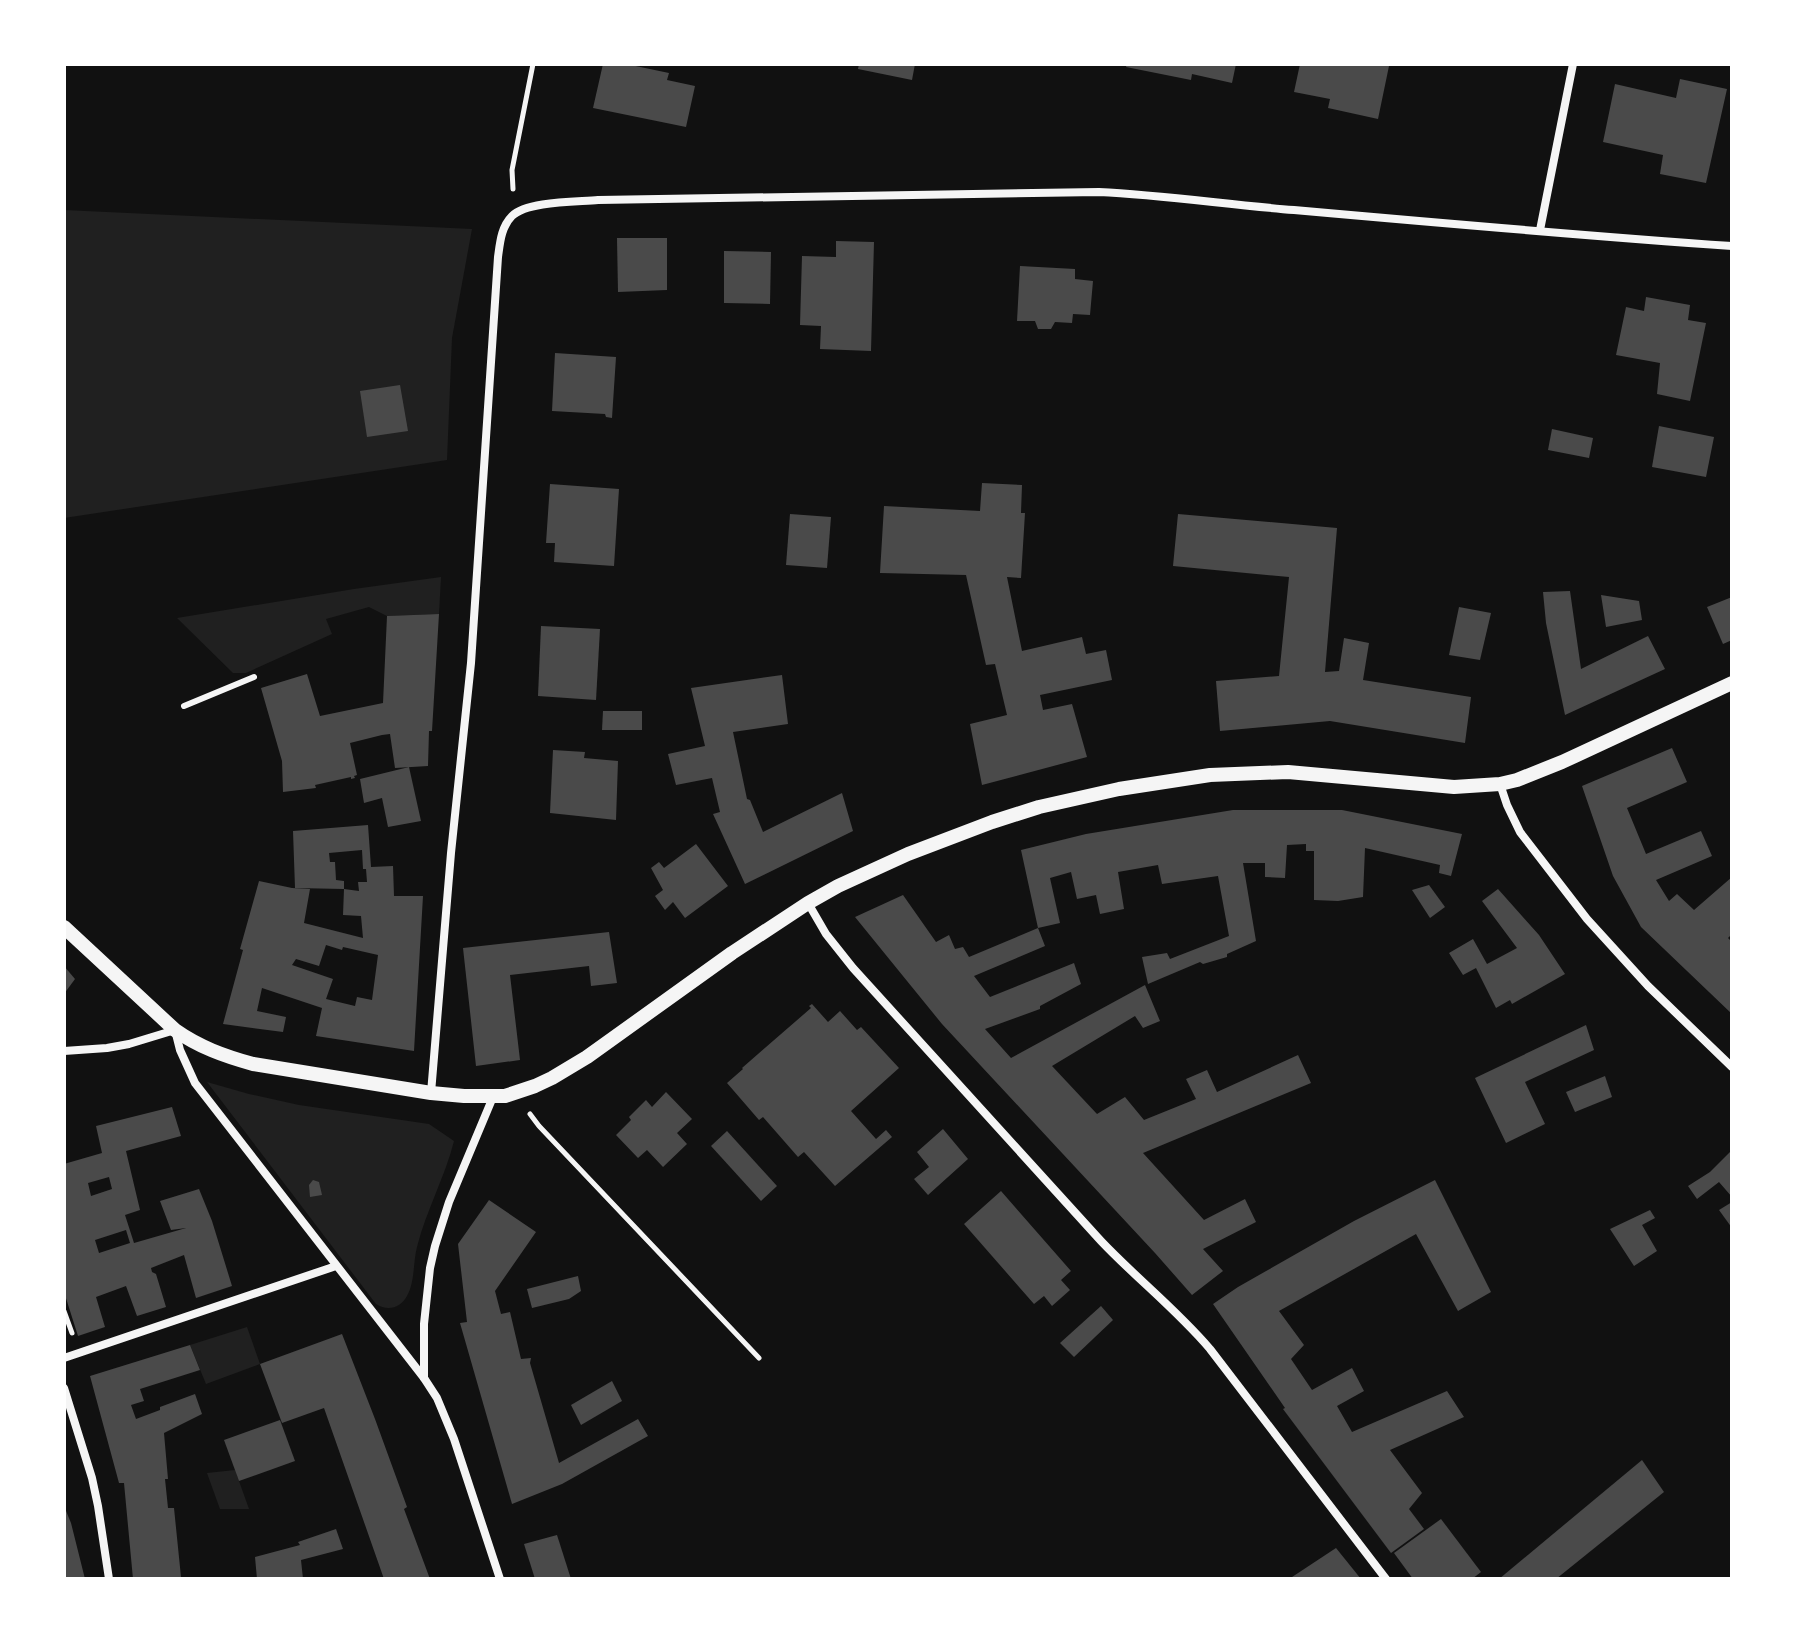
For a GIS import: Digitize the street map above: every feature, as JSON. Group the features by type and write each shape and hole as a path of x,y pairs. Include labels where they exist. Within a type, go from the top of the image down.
{"street":[{"path":"1540,230 1573,64"},
{"path":"431,1093 471,663 498,257 500,237 513,214 525,208 598,200 1099,192 1732,246"},
{"path":"64,927 175,1030 192,1042 226,1057 431,1093 493,1097 518,1092 552,1078 587,1057 732,953 808,903 864,874 992,822 1039,807 1148,784 1210,775 1288,772 1454,787 1500,784 1562,762 1732,683"},
{"path":"1500,784 1520,832 1587,919 1624,962 1732,1067"},
{"path":"808,903 836,948 864,980 1101,1241 1210,1349 1386,1579"},
{"path":"64,1051 129,1044 175,1030"},
{"path":"175,1030 195,1083 437,1398 454,1439 500,1579"},
{"path":"424,1378 424,1324 430,1268 437,1239 449,1202 493,1097"},
{"path":"64,1358 336,1266"},
{"path":"64,1388 95,1492 109,1579"}],"lane":[{"path":"184,706 254,677"}],"path":[{"path":"513,214 512,170 533,64"},
{"path":"518,1092 539,1126 759,1358"},
{"path":"64,1311 75,1341"}],"shaded area":[{"path":"64,210 472,229 452,338 447,460 64,518"},
{"path":"441,577 439,614 387,616 369,607 326,619 332,634 246,673 233,673 177,618 354,589"},
{"path":"207,1082 299,1105 429,1124 454,1141 421,1234 410,1290 401,1304 389,1308 376,1304"},
{"path":"247,1327 260,1364 206,1384 190,1345"},
{"path":"235,1470 249,1509 220,1509 207,1473"}],"building":[{"path":"603,64 626,64 669,73 667,80 695,86 686,127 593,108"},
{"path":"859,64 915,64 912,80 858,69"},
{"path":"1127,64 1236,64 1232,83 1192,74 1191,80 1126,67"},
{"path":"1300,64 1389,66 1378,119 1328,108 1330,99 1294,92"},
{"path":"1680,79 1727,89 1706,183 1660,174 1663,155 1603,142 1615,84 1676,98"},
{"path":"617,238 667,238 667,290 618,292"},
{"path":"836,241 874,242 871,351 820,349 821,326 800,325 802,256 836,257"},
{"path":"724,251 771,252 770,304 724,303"},
{"path":"1020,266 1075,269 1075,279 1093,281 1090,315 1073,314 1072,323 1055,322 1051,329 1038,329 1035,321 1017,321"},
{"path":"1646,297 1690,305 1688,320 1706,323 1690,401 1657,394 1660,363 1616,355 1626,307 1644,311"},
{"path":"555,353 616,357 612,418 605,414 552,411"},
{"path":"400,385 408,431 367,437 360,391"},
{"path":"1659,426 1714,437 1706,477 1652,467"},
{"path":"1552,429 1593,438 1589,458 1548,450"},
{"path":"982,483 1022,485 1021,513 1025,513 1021,578 1007,577 1022,651 1082,637 1086,654 1106,650 1112,680 1040,695 1043,710 1072,704 1087,757 982,785 970,724 1007,715 995,664 986,665 966,575 880,573 884,506 980,511"},
{"path":"550,484 619,489 614,566 554,562 555,543 546,543"},
{"path":"790,514 831,517 827,568 786,565"},
{"path":"1178,514 1337,528 1325,672 1339,671 1344,638 1369,643 1363,680 1471,697 1465,743 1330,721 1220,731 1216,681 1279,676 1289,577 1173,566"},
{"path":"1570,591 1581,669 1648,636 1665,669 1565,715 1546,623 1543,592"},
{"path":"1601,595 1639,601 1642,620 1606,627"},
{"path":"1732,597 1732,640 1723,644 1707,607"},
{"path":"1459,607 1491,613 1480,660 1449,655"},
{"path":"439,614 428,766 395,768 390,734 382,735 350,743 357,775 355,778 283,792 282,761 261,688 307,674 320,716 383,703 387,616"},
{"path":"541,626 600,629 596,700 538,696"},
{"path":"782,675 788,724 733,732 747,799 763,832 842,793 853,831 745,884 713,814 720,812 712,778 676,785 668,754 705,746 691,688"},
{"path":"603,711 642,711 642,730 602,730"},
{"path":"1672,748 1687,782 1627,808 1646,854 1701,831 1712,856 1656,880 1669,901 1677,894 1694,910 1732,877 1732,934 1728,938 1732,942 1732,1014 1641,927 1613,876 1582,786"},
{"path":"553,750 585,752 584,758 618,761 616,820 550,813"},
{"path":"409,767 421,821 388,827 382,798 364,803 360,779"},
{"path":"1233,810 1342,810 1462,834 1451,876 1439,873 1440,865 1365,848 1363,897 1338,901 1314,900 1314,851 1306,851 1306,844 1287,845 1285,878 1265,877 1265,863 1243,863 1256,941 1227,954 1227,957 1203,964 1200,962 1148,984 1142,957 1167,953 1170,959 1229,936 1218,876 1162,884 1158,865 1118,872 1124,909 1100,914 1096,895 1077,899 1071,872 1050,878 1060,923 1038,928 1021,850 1086,834"},
{"path":"368,825 371,867 393,866 394,896 423,896 414,1051 316,1036 322,1008 262,988 257,1011 286,1017 283,1032 223,1024 259,881 292,888 310,889 304,923 363,938 361,916 343,915 344,889 295,888 293,831","holes":["362,850 367,882 358,882 359,891 344,889 344,881 336,880 335,862 330,862 329,853","326,945 342,950 343,947 378,955 372,1000 357,997 355,1006 326,999 333,979 292,965 296,959 319,966"]},
{"path":"696,844 728,886 685,918 673,902 665,910 655,896 663,890 651,868 659,862 664,868"},
{"path":"1429,885 1445,907 1430,918 1412,890"},
{"path":"1498,889 1539,935 1565,974 1512,1004 1510,1000 1496,1008 1476,968 1463,975 1449,953 1473,939 1487,964 1517,948 1482,901"},
{"path":"903,895 936,942 949,935 955,949 963,947 969,957 1038,928 1045,946 974,976 990,997 1074,963 1081,984 1040,1006 1040,1009 985,1029 1011,1058 1145,985 1160,1021 1143,1028 1135,1016 1052,1066 1097,1114 1125,1097 1144,1120 1196,1099 1186,1079 1207,1070 1217,1092 1298,1055 1311,1083 1143,1153 1204,1220 1245,1199 1256,1222 1203,1249 1223,1271 1192,1295 942,1024 855,917"},
{"path":"609,932 617,983 591,986 589,966 510,975 520,1060 476,1066 463,948"},
{"path":"64,966 75,979 64,994"},
{"path":"812,1004 828,1022 840,1011 857,1030 861,1027 899,1068 851,1111 876,1139 886,1130 892,1137 835,1186 804,1152 798,1157 763,1117 759,1120 727,1083"},
{"path":"1586,1025 1594,1050 1525,1082 1545,1124 1506,1143 1475,1078"},
{"path":"1605,1076 1612,1097 1575,1112 1566,1092"},
{"path":"666,1092 692,1119 677,1133 687,1144 663,1167 647,1150 638,1158 616,1135 646,1100 652,1107"},
{"path":"172,1107 181,1136 126,1151 140,1210 125,1215 134,1243 186,1228 171,1230 160,1201 199,1189 232,1286 196,1298 184,1255 151,1268 156,1274 166,1307 137,1316 126,1286 96,1297 105,1327 78,1336 64,1292 64,1164 102,1153 96,1126","holes":["109,1177 112,1189 91,1196 88,1183","126,1230 130,1243 99,1253 95,1240"]},
{"path":"943,1129 968,1159 928,1195 914,1179 929,1167 917,1152"},
{"path":"727,1131 777,1186 761,1201 711,1146"},
{"path":"1732,1150 1732,1197 1719,1182 1697,1199 1688,1186 1710,1172"},
{"path":"313,1180 319,1182 322,1195 310,1197 309,1185"},
{"path":"1435,1180 1491,1292 1458,1311 1416,1234 1279,1311 1304,1345 1291,1359 1312,1390 1352,1368 1364,1391 1337,1406 1352,1432 1447,1391 1464,1417 1390,1450 1422,1493 1409,1509 1424,1529 1391,1553 1283,1409 1213,1304 1354,1221"},
{"path":"1001,1191 1071,1271 1061,1280 1070,1290 1052,1306 1044,1296 1034,1304 964,1224"},
{"path":"489,1200 536,1232 495,1291 501,1314 510,1312 521,1359 531,1358 559,1463 638,1419 648,1436 562,1484 512,1504 460,1323 467,1322 458,1244"},
{"path":"1732,1202 1732,1228 1719,1210"},
{"path":"1650,1210 1655,1218 1642,1225 1657,1251 1634,1266 1610,1229"},
{"path":"578,1276 581,1291 569,1299 532,1308 527,1289"},
{"path":"1101,1306 1113,1320 1074,1357 1060,1343"},
{"path":"342,1334 407,1507 404,1509 430,1579 384,1579 324,1408 282,1423 260,1364"},
{"path":"190,1345 200,1370 140,1389 144,1401 131,1405 136,1419 195,1394 202,1414 164,1433 168,1508 174,1508 181,1577 133,1579 124,1483 119,1483 90,1376"},
{"path":"612,1381 622,1401 581,1425 571,1405"},
{"path":"280,1420 295,1461 239,1481 224,1440"},
{"path":"1642,1460 1664,1492 1556,1579 1499,1579"},
{"path":"64,1506 71,1523 85,1579 64,1579"},
{"path":"1441,1519 1481,1572 1472,1579 1413,1579 1394,1553"},
{"path":"336,1529 343,1549 301,1560 303,1579 257,1579 255,1557 300,1545 298,1542"},
{"path":"557,1535 571,1579 535,1579 524,1544"},
{"path":"1336,1548 1361,1579 1289,1579"}]}
